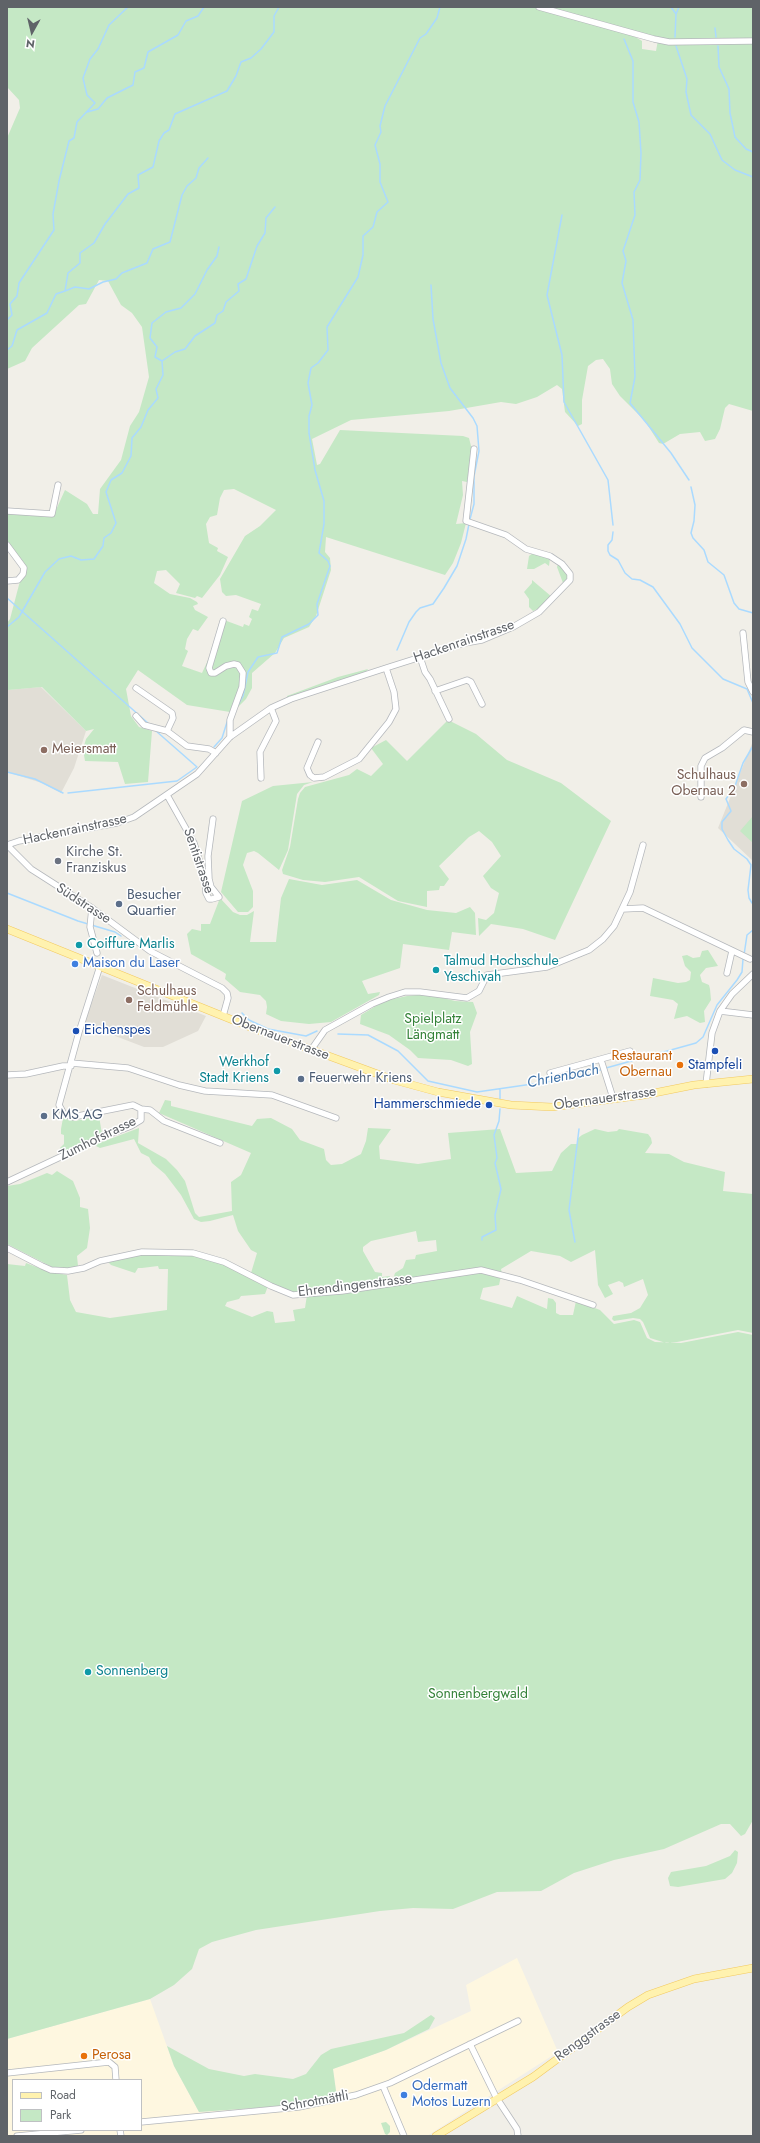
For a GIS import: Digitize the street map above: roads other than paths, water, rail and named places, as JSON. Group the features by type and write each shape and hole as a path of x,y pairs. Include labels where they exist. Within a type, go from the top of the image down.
{"main road":[{"name":"Obernauerstrasse","path":"7,929 222,1016 394,1080 428,1090 506,1104 552,1107 706,1084 753,1079"},
{"name":"Renggstrasse","path":"436,2136 533,2077 628,2007 648,1995 694,1979 753,1968"}],"street":[{"path":"539,7 654,40 669,42 753,41"},
{"name":"Hackenrainstrasse","path":"7,845 19,841 117,823 134,817 167,796 196,774 230,737 271,708 291,699 420,657 464,643 482,640 528,619 539,612 571,577 562,564 550,556 526,549 506,535 466,521 474,449"},
{"path":"7,511 52,514 58,485"},
{"path":"7,545 24,568 21,577 18,580 7,580"},
{"path":"223,621 208,668 211,673 215,674 226,666 234,664 238,666 243,673 242,687 230,720 230,737"},
{"path":"743,633 748,682 753,692"},
{"path":"420,657 425,672 449,719"},
{"path":"318,742 308,768 310,775 314,778 324,777 359,759 389,722 396,708 394,692 386,668"},
{"path":"435,691 467,680 471,682 482,704"},
{"path":"136,688 172,713 173,720 167,730"},
{"path":"261,778 260,752 276,721 271,708"},
{"path":"136,716 144,725 167,730 187,746 209,749 216,753"},
{"path":"700,797 701,766 705,758 722,748 744,730 753,732"},
{"name":"Sentistrasse","path":"167,796 194,844 201,862 207,896 212,899 219,897 211,887 209,879 208,856 213,819"},
{"name":"Südstrasse","path":"7,845 31,869 92,908 150,951 222,988 228,998 222,1016"},
{"path":"311,1050 325,1030 372,1004 405,992 434,992 467,998 478,991 487,975 547,967 581,954 603,940 614,926 623,909 637,871 643,845"},
{"path":"92,908 90,925 97,953"},
{"path":"623,909 643,908 745,957"},
{"path":"727,973 732,951"},
{"name":"Zumhofstrasse","path":"7,1182 105,1136 138,1123 142,1116 141,1109 136,1106 77,1117 65,1115 60,1108 59,1101 100,966"},
{"path":"706,1084 712,1033 720,1011 732,994 753,974"},
{"path":"720,1011 753,1015"},
{"path":"550,1073 602,1062 630,1051"},
{"path":"602,1062 613,1098"},
{"path":"7,1076 26,1074 71,1065 128,1068 179,1085 205,1091 272,1095 336,1118"},
{"path":"141,1109 150,1110 164,1121 220,1144"},
{"name":"Ehrendingenstrasse","path":"7,1248 51,1270 68,1271 84,1268 100,1261 142,1252 193,1253 224,1262 271,1286 293,1295 342,1291 481,1270 520,1280 593,1305"},
{"name":"Schrotmättli","path":"142,2122 329,2102 356,2096 383,2086 518,2021"},
{"path":"470,2044 497,2099 517,2129 518,2136"},
{"path":"7,2073 109,2062 115,2067 116,2079"},
{"path":"383,2086 404,2136"},
{"path":"17,2136 70,2131"}],"waterway":[{"path":"7,320 12,315 10,304 17,296 19,283 54,230 53,214 59,181 69,141 74,138 77,122 95,103 87,95 83,78 90,59 98,49 109,25 128,7"},
{"path":"87,112 98,109 107,98 133,85 135,72 144,68 148,52 178,35 186,21 198,16 204,7"},
{"path":"7,350 12,346 17,330 47,313 56,294 65,291 68,273 80,263 80,253 94,243 105,224 128,194 139,188 138,175 153,167 159,141 164,133 169,130 175,114 227,91 236,76 241,62 251,58 261,49 274,32 274,16 279,7"},
{"path":"238,705 243,696 248,672 258,657 277,653 282,637 309,624 318,615 317,604 330,566 328,561 319,553 324,524 324,501 315,470 309,433 309,416 312,405 308,383 311,368 318,363 328,350 327,327 358,277 363,255 363,236 373,227 377,212 388,202 380,182 380,164 375,145 381,132 380,126 385,106 420,38 426,34 437,18 440,7"},
{"path":"671,7 676,14"},
{"path":"675,37 676,14 679,7"},
{"path":"715,28 716,37"},
{"path":"624,39 633,61 633,102 639,122 641,153 640,180 634,192 635,215 623,251 626,261 622,283 633,320 635,377 630,403 671,453 689,480"},
{"path":"676,46 687,79 686,92 691,115 710,134 722,160 735,170 753,177"},
{"path":"718,46 719,67 729,89 730,113 735,137 746,149 753,152"},
{"path":"65,291 75,287 89,289 103,282 116,279 122,273 147,263 153,249 170,242 182,195 187,186 196,178 199,168 208,158"},
{"path":"162,361 175,352 185,349 195,336 215,323 217,315 223,311 226,302 239,291 238,284 246,279 257,246 265,233 266,218 275,207"},
{"path":"562,215 547,295 562,355 564,402 608,480 613,525"},
{"path":"162,361 155,357 157,347 150,338 152,323 166,312 181,308 195,294 207,270 217,256 219,247"},
{"path":"431,285 433,319 441,363 450,388 473,418 477,426 479,451 474,476 474,504 470,519"},
{"path":"7,627 19,617 45,572 59,559 71,556 81,560 94,559 103,546 104,538 111,533 116,523 106,492 111,480 122,473 131,456 132,438 141,427 148,410 158,398 156,389 163,375 162,361"},
{"path":"691,487 695,505 694,521 691,533 693,538 704,550 708,562 724,575 734,603 739,609 753,613"},
{"path":"397,650 409,622 416,612 420,608 433,604 457,566 466,539 469,524"},
{"path":"613,532 612,540 608,545 610,555 618,560 625,573 632,579 640,580 653,587 680,624 692,648 723,679 747,689 753,703"},
{"path":"7,598 149,724"},
{"path":"214,747 222,738 229,716"},
{"path":"68,793 177,781 197,767 156,731"},
{"name":"Chrienbach","path":"752,903 749,898 748,890 751,865 747,859 734,849 722,829 722,822 731,811 726,799 735,786 743,763 753,746 753,734"},
{"path":"7,772 35,779 63,793"},
{"name":"Chrienbach","path":"7,893 78,921 115,932 121,936"},
{"name":"Chrienbach","path":"744,955 747,935 753,930"},
{"name":"Chrienbach","path":"606,1068 696,1043 703,1037 717,1005 742,972 743,959"},
{"name":"Chrienbach","path":"242,1013 249,1020 268,1029 306,1036 317,1031"},
{"name":"Chrienbach","path":"338,1034 368,1035 398,1051 428,1081 477,1092 581,1077 603,1069"},
{"path":"500,1089 500,1099"},
{"path":"482,1240 482,1237 496,1230 495,1215 501,1189 495,1163 497,1158 494,1135 499,1121 500,1109"},
{"path":"575,1242 569,1210 579,1129"}],"place":[{"name":"Meiersmatt","path":"44,750"},
{"name":"Schulhaus Obernau 2","path":"744,784"},
{"name":"Kirche St. Franziskus","path":"58,861"},
{"name":"Besucher Quartier","path":"119,904"},
{"name":"Coiffure Marlis","path":"79,945"},
{"name":"Maison du Laser","path":"75,964"},
{"name":"Talmud Hochschule Yeschivah","path":"436,970"},
{"name":"Schulhaus Feldmühle","path":"129,1000"},
{"name":"Eichenspes","path":"76,1031"},
{"name":"Stampfeli","path":"715,1051"},
{"name":"Restaurant Obernau","path":"680,1065"},
{"name":"Werkhof Stadt Kriens","path":"277,1071"},
{"name":"Feuerwehr Kriens","path":"301,1079"},
{"name":"Hammerschmiede","path":"489,1105"},
{"name":"KMS AG","path":"44,1116"},
{"name":"Sonnenberg","path":"88,1672"},
{"name":"Perosa","path":"84,2056"},
{"name":"Odermatt Motos Luzern","path":"404,2095"}],"park label":[{"name":"Spielplatz Längmatt","path":"433,1028"},
{"name":"Sonnenbergwald","path":"478,1695"}]}
